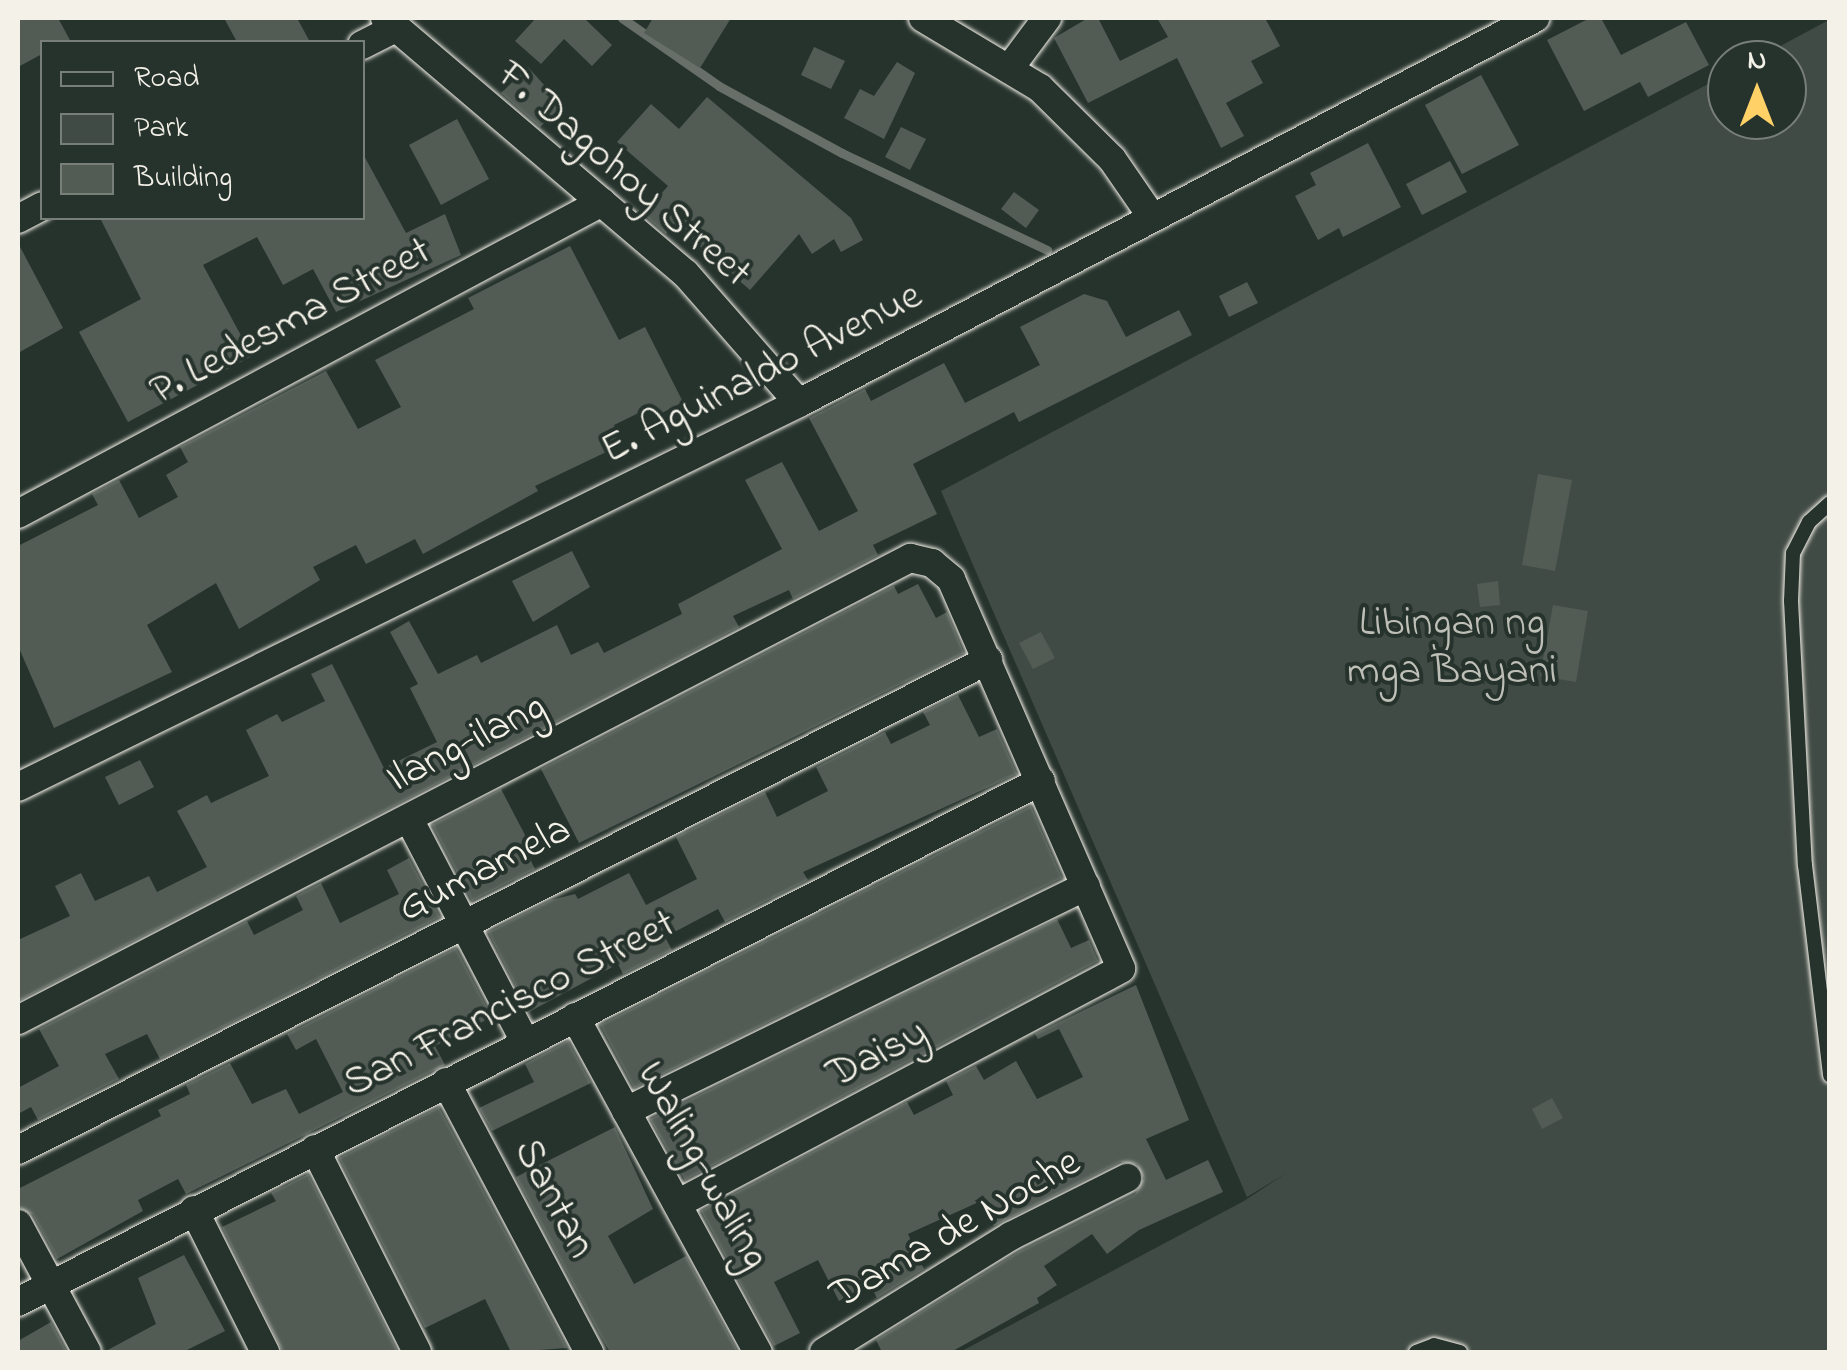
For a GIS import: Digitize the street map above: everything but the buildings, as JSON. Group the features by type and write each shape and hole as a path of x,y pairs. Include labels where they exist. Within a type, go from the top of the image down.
{"street":[{"path":"922,18 1040,88 1112,159 1152,217"},
{"path":"1009,68 1047,18"},
{"name":"E. Aguinaldo Avenue","path":"18,787 799,402 1535,18"},
{"path":"365,43 389,24"},
{"name":"F. Dagohoy Street","path":"389,24 686,274 799,402"},
{"name":"P. Ledesma Street","path":"18,514 602,202"},
{"path":"18,219 40,207"},
{"name":"Ilang-ilang","path":"18,1020 910,558 932,563 951,579 988,660"},
{"path":"626,1111 1086,886 988,660"},
{"name":"Gumamela","path":"18,1150 988,660"},
{"name":"San Francisco Street","path":"18,1302 1040,781"},
{"path":"409,819 524,1042"},
{"name":"Daisy","path":"677,1204 1117,976 1120,958 1086,886"},
{"name":"Waling-waling","path":"575,1017 758,1352"},
{"name":"Santan","path":"446,1082 589,1352"},
{"path":"315,1149 417,1352"},
{"name":"Dama de Noche","path":"824,1352 1011,1236 1128,1178"},
{"path":"194,1210 265,1352"},
{"path":"18,1224 86,1352"}],"lane":[{"path":"1830,502 1793,553 1790,600 1805,865 1830,1076"},
{"path":"1416,1352 1434,1345 1460,1352"}],"green space":[{"name":"Libingan ng mga Bayani","path":"1829,20 1829,1352 960,1352 1244,1201 1288,1172 1247,1197 941,491 1707,85 1707,140 1807,140 1807,40 1792,40"}],"waterway":[{"path":"622,18 719,86 842,153 1047,250"}]}
